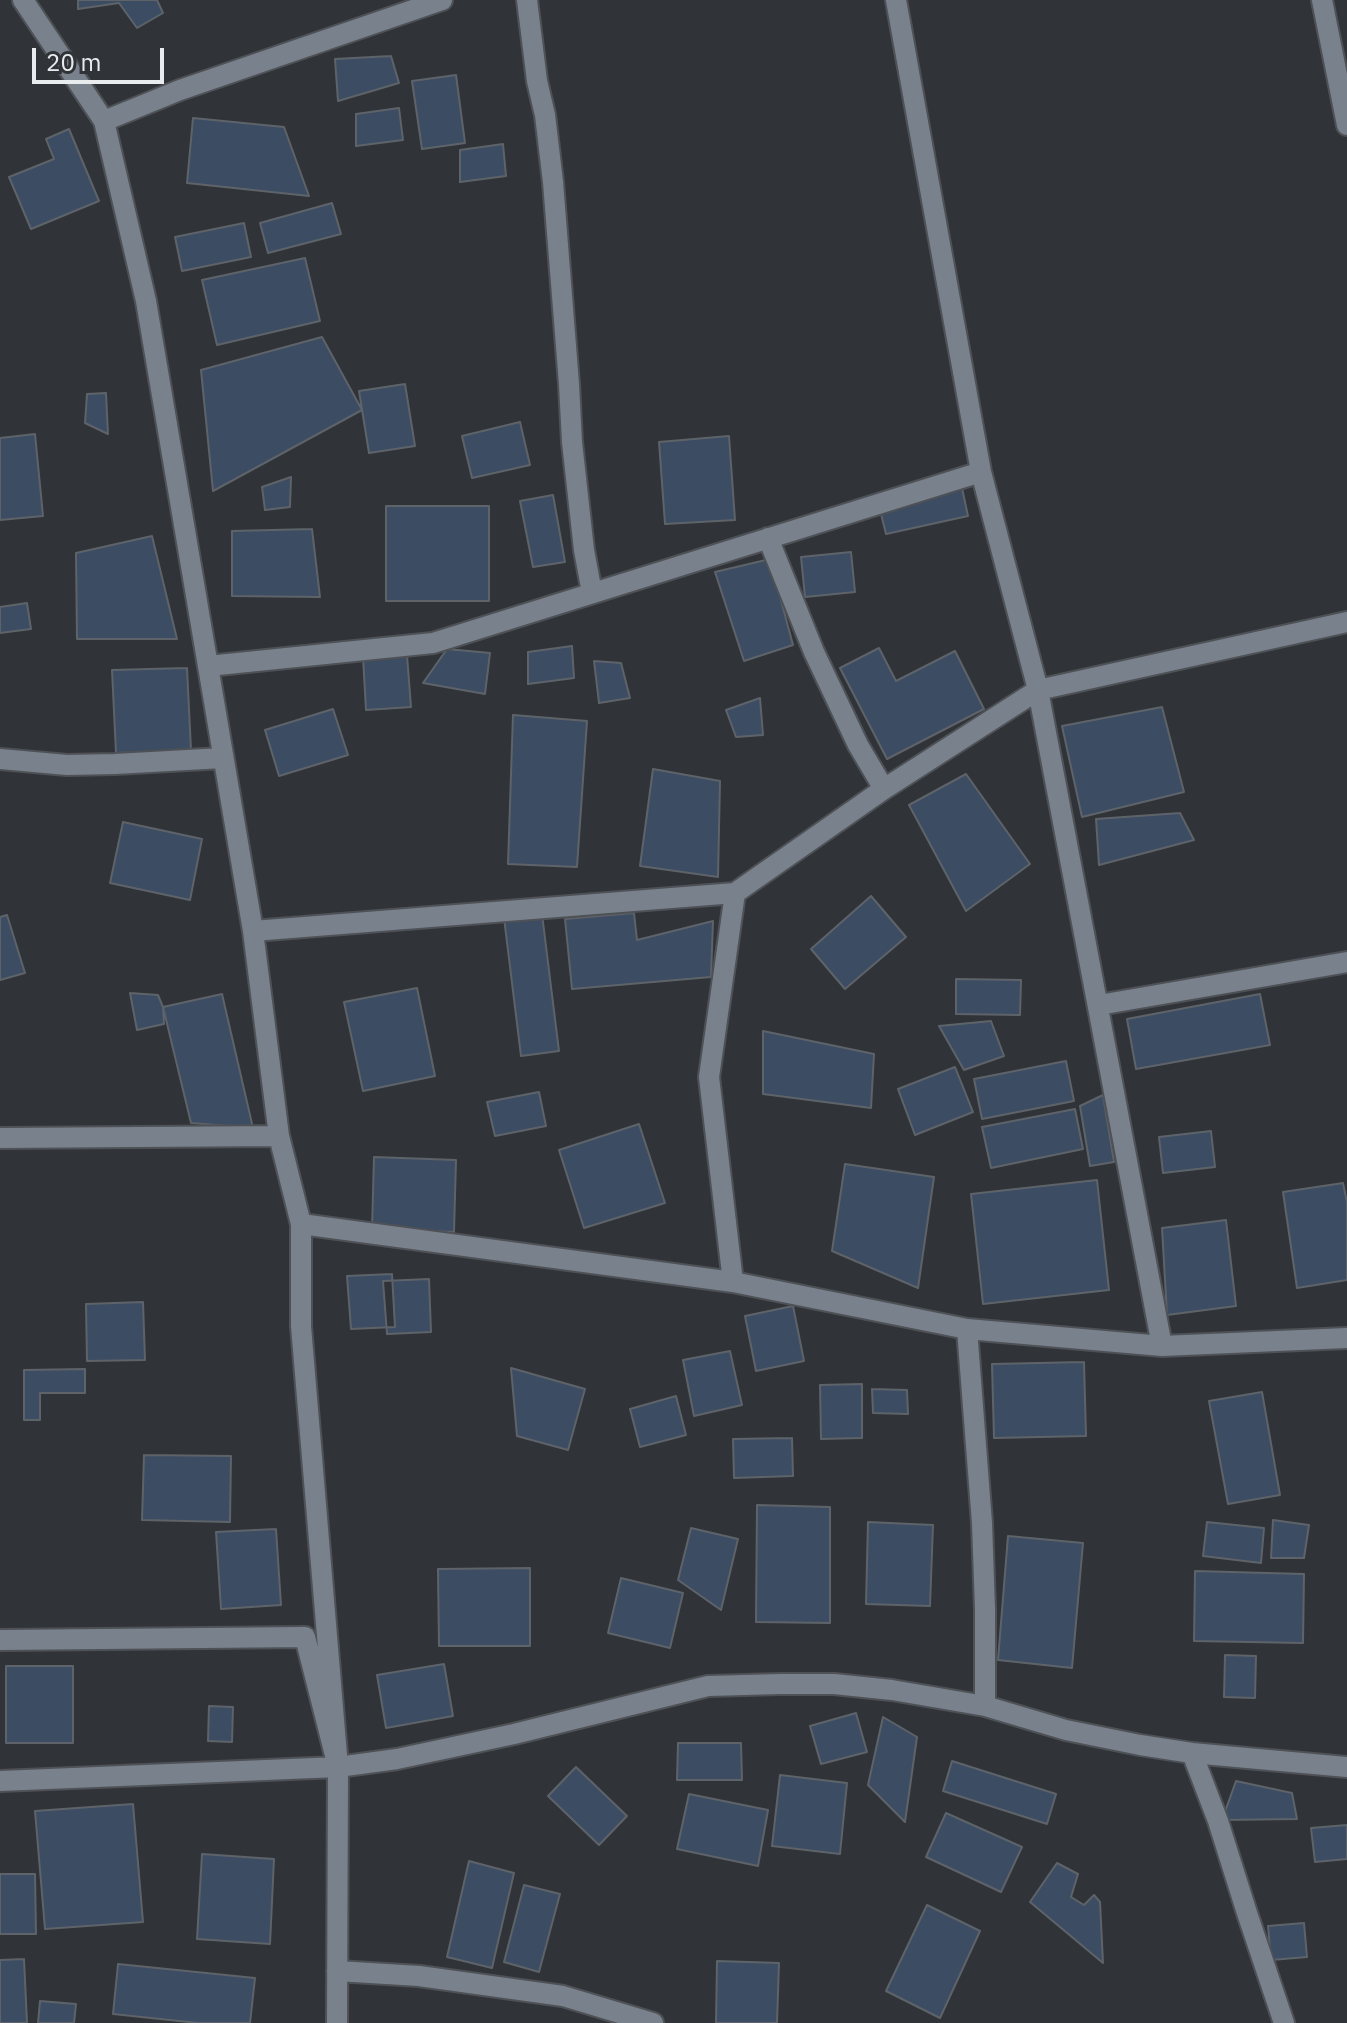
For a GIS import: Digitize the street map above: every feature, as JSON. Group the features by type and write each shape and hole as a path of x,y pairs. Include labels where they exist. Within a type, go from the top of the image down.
{"street":[{"path":"23,0 104,121 146,301 253,931 279,1136 301,1224 301,1326 338,1767 337,2023"},
{"path":"104,121 180,90 442,0"},
{"path":"527,0 553,182 572,442 592,593"},
{"path":"896,0 981,472 1038,690 1162,1346"},
{"path":"1322,0 1347,125"},
{"path":"208,666 433,643 981,472"},
{"path":"768,538 814,652 858,745 884,789"},
{"path":"253,931 735,893 884,789 1038,690 1347,622"},
{"path":"0,759 67,765 223,758"},
{"path":"733,1282 709,1077 735,893"},
{"path":"1099,1005 1347,962"},
{"path":"0,1138 279,1136"},
{"path":"301,1224 733,1282 967,1329 1162,1346 1347,1338"},
{"path":"967,1329 982,1523 985,1706"},
{"path":"0,1640 305,1637 338,1767"},
{"path":"0,1781 338,1767 397,1759 514,1734 708,1686 834,1684 892,1690 985,1706 1066,1730 1140,1745 1192,1753 1347,1767"},
{"path":"1192,1753 1218,1821 1284,2023"},
{"path":"337,1971 419,1976 563,1996 653,2023"}],"building":[{"path":"78,0 157,0 163,13 137,28 119,3 78,9"},
{"path":"391,56 399,83 338,101 335,59"},
{"path":"456,75 465,143 422,149 412,81"},
{"path":"399,108 403,140 356,146 356,114"},
{"path":"193,118 284,127 309,196 187,183"},
{"path":"69,129 99,201 31,229 9,177 54,159 46,139"},
{"path":"503,144 506,176 460,182 460,150"},
{"path":"332,203 341,234 268,253 260,223"},
{"path":"244,223 251,257 182,271 175,237"},
{"path":"305,258 320,321 217,345 202,280"},
{"path":"322,337 362,410 213,491 201,370"},
{"path":"405,384 415,446 369,453 359,391"},
{"path":"106,393 108,434 85,423 87,394"},
{"path":"520,422 530,465 472,478 462,436"},
{"path":"35,434 43,516 0,520 0,438"},
{"path":"729,436 735,520 665,524 659,442"},
{"path":"291,477 290,507 265,510 262,487"},
{"path":"962,488 968,516 886,534 879,506"},
{"path":"553,495 565,562 533,567 520,501"},
{"path":"386,506 489,506 489,601 386,601"},
{"path":"312,529 320,597 232,596 232,531"},
{"path":"152,536 177,639 77,639 76,553"},
{"path":"851,552 855,592 805,597 801,557"},
{"path":"770,559 793,645 744,661 715,572"},
{"path":"27,603 31,629 0,633 0,607"},
{"path":"572,646 574,678 528,684 528,652"},
{"path":"879,648 896,681 955,651 984,709 887,759 840,668"},
{"path":"447,649 490,653 485,694 423,683"},
{"path":"407,655 411,707 366,710 363,657"},
{"path":"594,661 621,663 630,698 599,703"},
{"path":"187,668 191,750 116,753 112,670"},
{"path":"760,698 763,735 736,737 726,710"},
{"path":"1162,707 1184,792 1082,817 1062,726"},
{"path":"333,709 348,755 279,776 265,730"},
{"path":"513,715 587,721 577,867 508,864"},
{"path":"653,769 720,781 718,877 640,866"},
{"path":"966,774 1030,864 966,911 909,805"},
{"path":"1180,813 1194,840 1099,865 1096,819"},
{"path":"123,822 202,839 190,900 110,883"},
{"path":"871,896 906,937 845,989 811,949"},
{"path":"634,913 637,940 713,921 711,977 572,989 565,919"},
{"path":"542,914 559,1051 521,1056 504,918"},
{"path":"7,915 25,973 0,980 0,917"},
{"path":"956,979 1021,980 1020,1015 956,1014"},
{"path":"417,988 435,1076 363,1091 344,1002"},
{"path":"130,993 158,995 163,1007 164,1024 137,1030"},
{"path":"222,994 253,1128 191,1123 163,1007"},
{"path":"1260,994 1270,1045 1136,1069 1127,1019"},
{"path":"991,1021 1004,1056 964,1070 939,1026"},
{"path":"763,1031 874,1054 871,1108 763,1094"},
{"path":"1066,1061 1074,1101 982,1119 974,1079"},
{"path":"955,1067 973,1112 915,1135 898,1089"},
{"path":"539,1092 546,1126 495,1136 487,1102"},
{"path":"1103,1095 1114,1162 1090,1166 1080,1106"},
{"path":"1075,1109 1083,1149 991,1168 982,1127"},
{"path":"639,1124 665,1203 584,1228 559,1150"},
{"path":"1211,1131 1215,1167 1163,1173 1159,1137"},
{"path":"374,1157 456,1160 454,1232 372,1229"},
{"path":"845,1164 934,1177 918,1288 832,1251"},
{"path":"1097,1180 1109,1290 983,1304 971,1194"},
{"path":"1343,1183 1347,1202 1347,1280 1297,1288 1283,1192"},
{"path":"1226,1220 1236,1306 1167,1315 1162,1228"},
{"path":"392,1274 395,1327 351,1329 347,1276"},
{"path":"429,1279 431,1332 387,1334 383,1281"},
{"path":"143,1302 145,1360 87,1361 86,1304"},
{"path":"793,1306 804,1361 756,1371 745,1316"},
{"path":"730,1351 742,1405 694,1416 683,1360"},
{"path":"1084,1362 1086,1436 994,1438 992,1364"},
{"path":"511,1368 585,1389 568,1450 517,1436"},
{"path":"85,1369 85,1393 40,1393 40,1420 24,1420 24,1370"},
{"path":"862,1384 862,1438 821,1439 820,1385"},
{"path":"872,1389 907,1390 908,1414 873,1413"},
{"path":"1262,1392 1280,1495 1228,1504 1209,1401"},
{"path":"676,1396 686,1435 640,1447 630,1409"},
{"path":"792,1438 793,1476 734,1478 733,1439"},
{"path":"144,1455 231,1456 230,1522 142,1520"},
{"path":"757,1505 830,1507 830,1623 756,1622"},
{"path":"1273,1520 1309,1525 1304,1558 1271,1558"},
{"path":"868,1522 933,1525 930,1606 866,1604"},
{"path":"1207,1522 1264,1528 1261,1563 1203,1556"},
{"path":"691,1528 738,1539 721,1610 678,1580"},
{"path":"276,1529 281,1605 221,1609 216,1532"},
{"path":"1008,1536 1083,1543 1072,1668 998,1660"},
{"path":"530,1568 530,1646 439,1646 438,1569"},
{"path":"1195,1571 1304,1574 1303,1643 1194,1641"},
{"path":"621,1578 683,1593 670,1648 608,1633"},
{"path":"1225,1655 1256,1656 1255,1698 1224,1697"},
{"path":"444,1664 453,1716 386,1728 377,1675"},
{"path":"6,1666 73,1666 73,1743 6,1743"},
{"path":"209,1706 233,1707 232,1742 208,1741"},
{"path":"856,1713 867,1752 821,1764 810,1726"},
{"path":"883,1717 917,1737 905,1822 868,1785"},
{"path":"678,1743 741,1743 742,1780 677,1780"},
{"path":"952,1761 1056,1794 1047,1824 943,1791"},
{"path":"576,1767 627,1816 599,1845 548,1796"},
{"path":"780,1775 847,1783 840,1854 772,1846"},
{"path":"1236,1781 1292,1793 1297,1819 1222,1820"},
{"path":"689,1794 768,1810 758,1866 677,1849"},
{"path":"133,1804 143,1922 45,1929 35,1811"},
{"path":"946,1813 1022,1847 1001,1892 926,1857"},
{"path":"1347,1825 1347,1859 1315,1862 1311,1828"},
{"path":"202,1854 274,1859 270,1944 197,1939"},
{"path":"469,1861 514,1873 492,1968 447,1957"},
{"path":"1057,1863 1078,1874 1071,1897 1084,1905 1094,1895 1100,1902 1103,1963 1030,1902"},
{"path":"0,1874 35,1874 36,1934 0,1934"},
{"path":"524,1885 560,1894 539,1972 504,1962"},
{"path":"927,1905 980,1931 940,2018 886,1991"},
{"path":"1304,1923 1307,1957 1271,1960 1268,1926"},
{"path":"24,1959 27,2023 0,2023 0,1960"},
{"path":"717,1961 779,1963 777,2023 716,2023"},
{"path":"118,1964 255,1978 250,2023 198,2023 113,2014"},
{"path":"40,2001 76,2004 74,2023 38,2023"}]}
